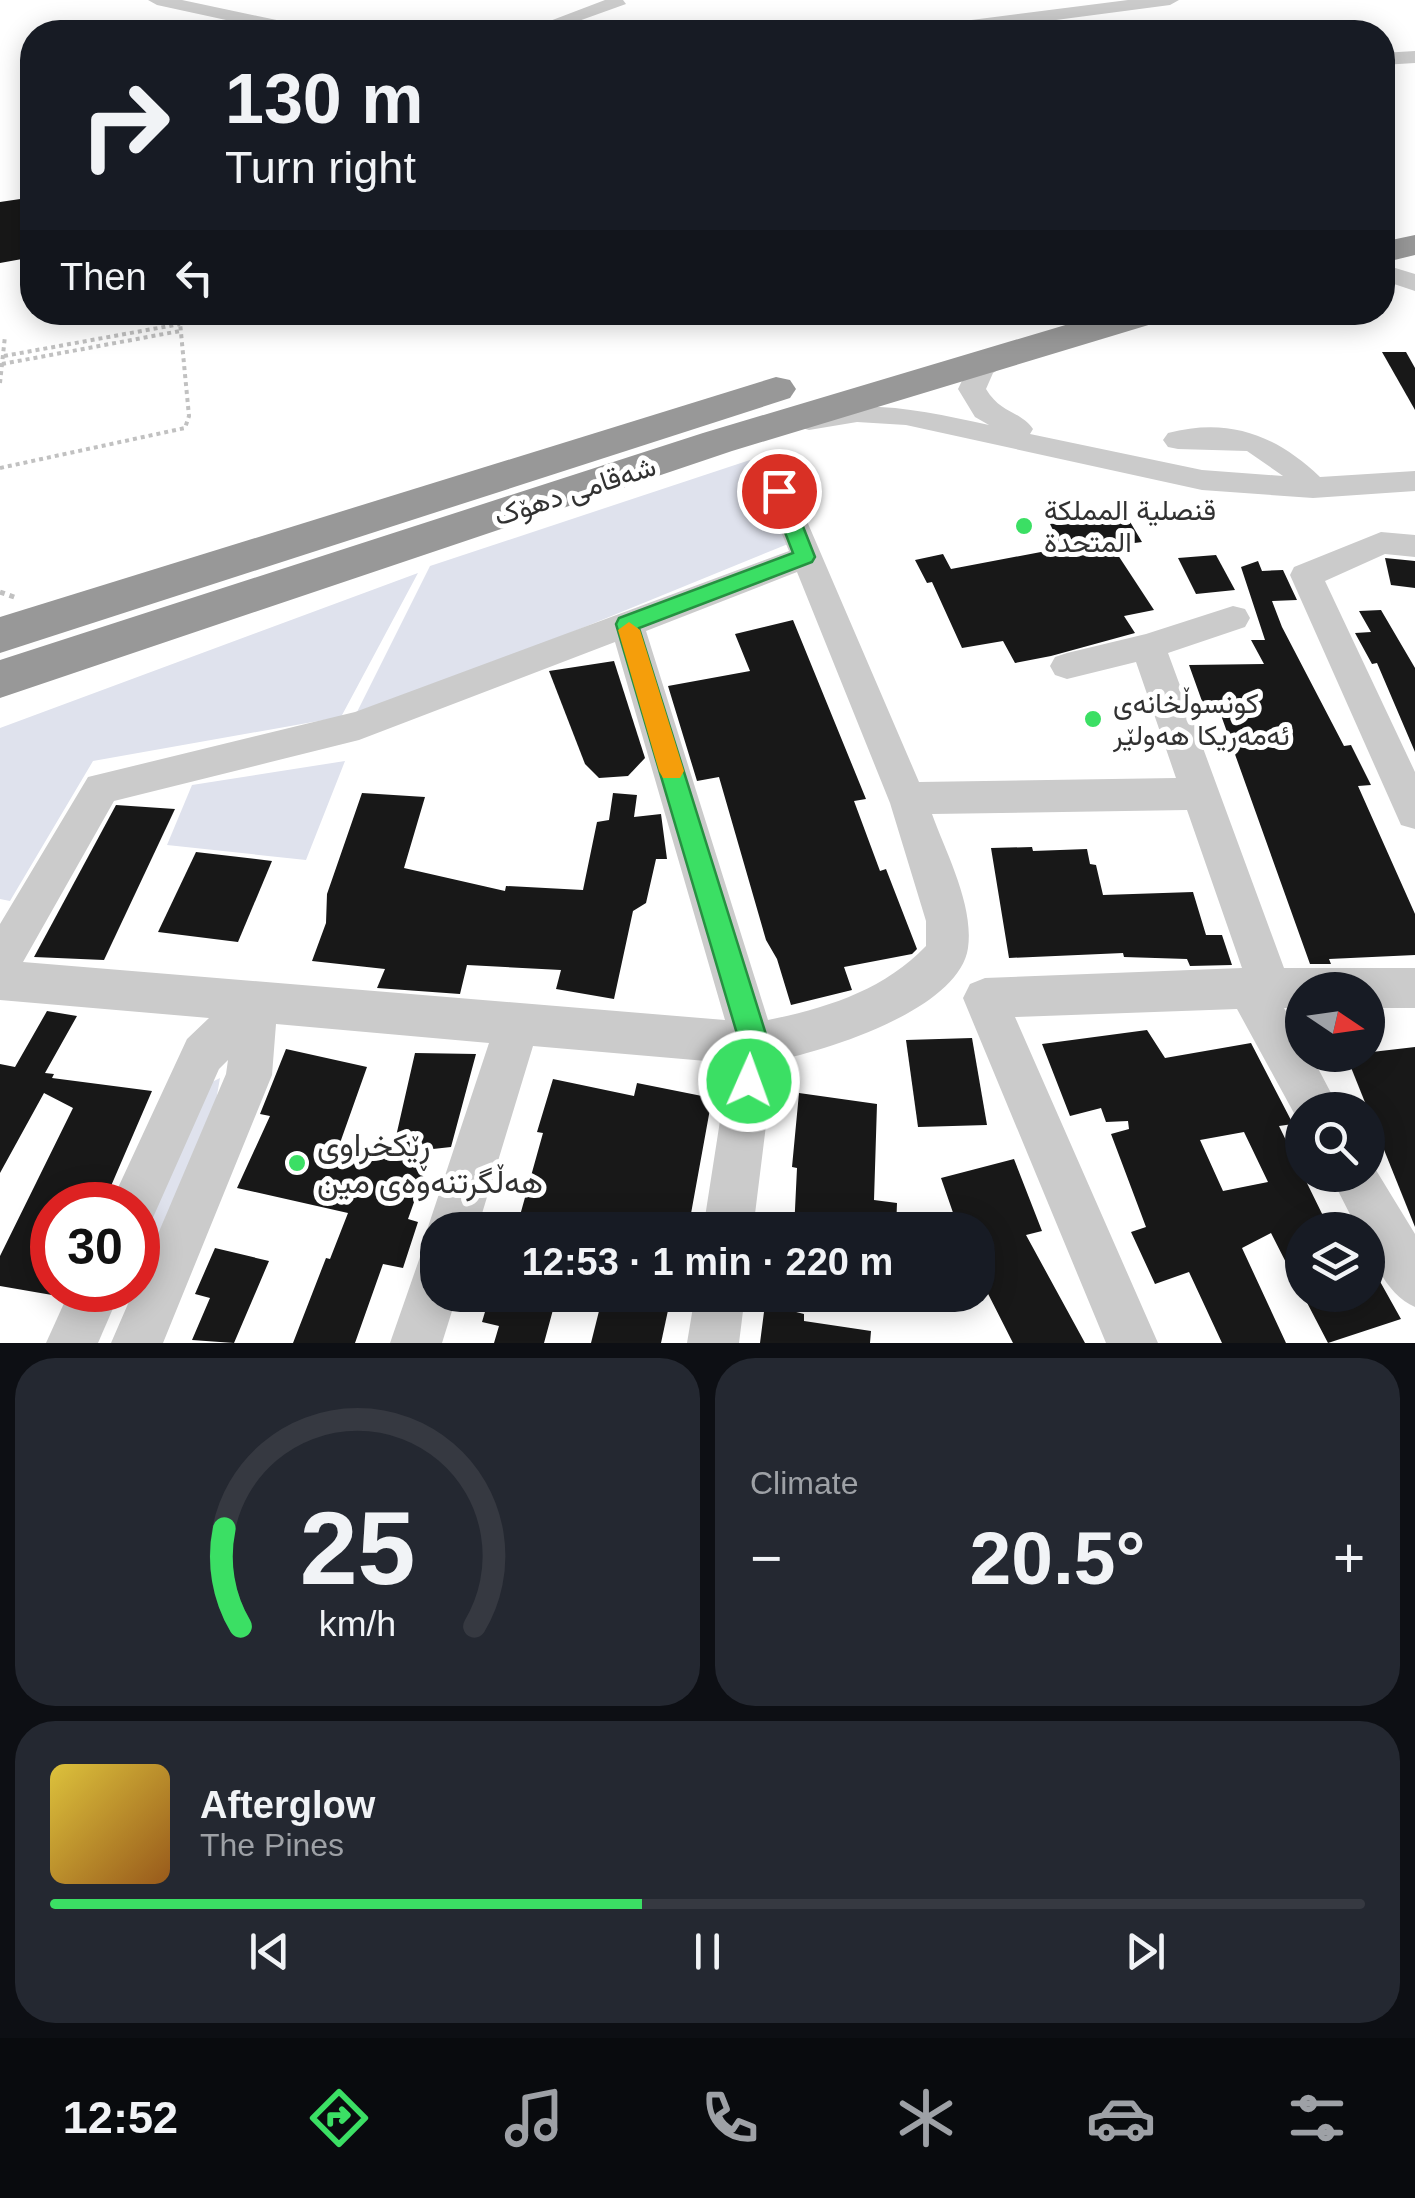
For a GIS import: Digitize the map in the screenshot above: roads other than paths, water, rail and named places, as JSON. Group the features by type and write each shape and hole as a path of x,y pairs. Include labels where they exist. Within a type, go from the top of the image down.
{"highway":[{"name":"شەقامی دهۆک","path":"0,634 642,430 1029,330 1063,325"},
{"name":"شەقامی دهۆک","path":"0,679 762,429 1029,330"}],"street":[{"path":"157,0 250,20"},
{"path":"567,20 617,4 614,0"},
{"path":"1006,20 1143,0 1170,0"},
{"path":"1029,330 977,372 972,389 978,404 1006,424 1105,460"},
{"path":"762,429 848,414 886,413 1202,480 1313,488 1415,481"},
{"path":"1178,440 1260,442 1275,450 1313,488"},
{"path":"1033,444 1046,460 1068,472 1210,500 1300,507 1415,500"},
{"path":"0,980 754,1044 836,1025 905,988 935,968 948,948 950,926 908,798 779,491"},
{"path":"1415,546 1382,543 1338,566 1306,575 1415,814"},
{"path":"4,946 100,788 359,726 805,557"},
{"path":"1067,666 1148,646 1233,618"},
{"path":"627,624 754,1044 731,1212"},
{"path":"1148,646 1201,794 1260,988 1309,1092"},
{"path":"908,798 1201,794"},
{"path":"1132,1343 985,998 1260,988 1415,988"},
{"path":"145,1182 203,1054 257,1001"},
{"path":"137,1343 249,1075 257,1001"},
{"path":"458,1212 518,1022"},
{"path":"1364,1192 1410,1266"},
{"path":"72,1343 86,1312"},
{"path":"416,1343 426,1312"},
{"path":"713,1343 718,1312"}],"place":[{"name":"قنصلية المملكة المتحدة","path":"1024,526"},
{"name":"کونسوڵخانەی ئەمەریکا هەولێر","path":"1093,719"},
{"name":"ڕێکخراوی هەڵگرتنەوەی مین","path":"297,1163"}]}
